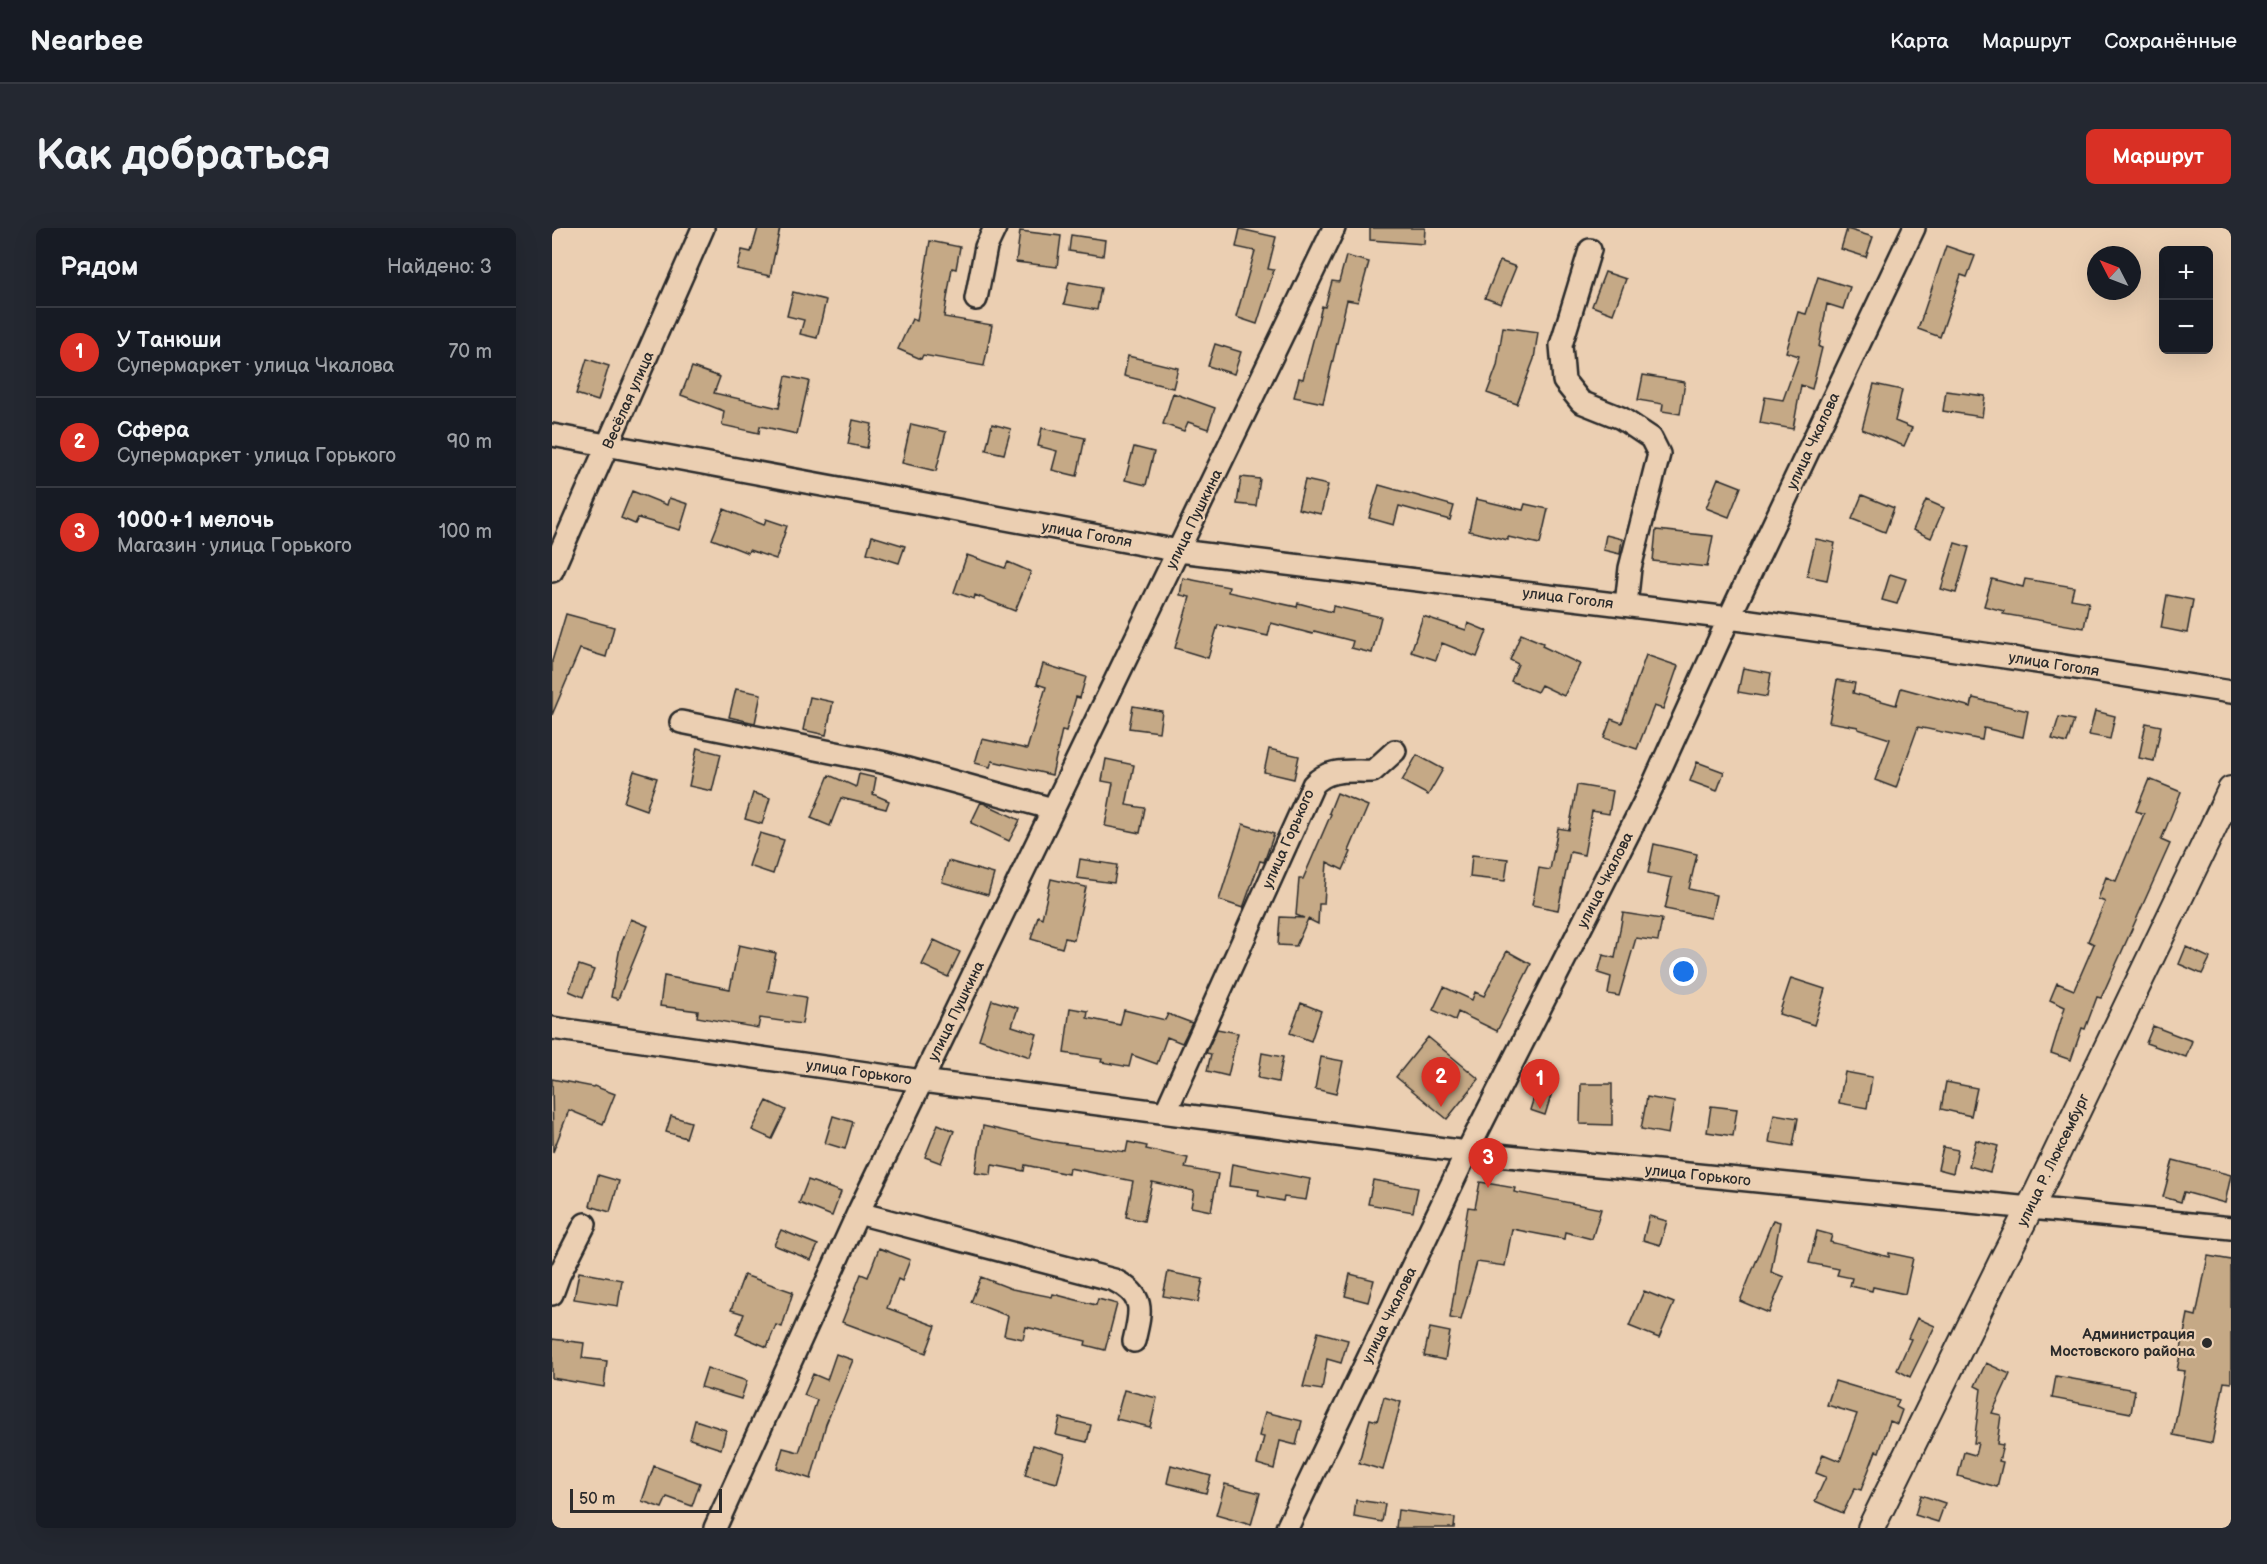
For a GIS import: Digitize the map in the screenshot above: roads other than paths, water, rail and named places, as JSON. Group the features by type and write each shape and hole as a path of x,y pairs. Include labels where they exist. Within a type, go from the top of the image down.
{"street":[{"name":"Весёлая улица","path":"552,571 703,228"},
{"path":"976,299 986,246 995,228"},
{"name":"улица Пушкина","path":"715,1528 858,1213 1334,228"},
{"name":"улица Чкалова","path":"1287,1528 1467,1152 1653,785 1729,618 1914,228"},
{"name":"улица Гоголя","path":"1590,250 1561,345 1564,381 1581,402 1621,418 1651,438 1659,454 1630,568 1626,605"},
{"name":"улица Гоголя","path":"552,435 1179,551 1729,618 2231,692"},
{"path":"681,722 886,763 1053,809"},
{"name":"улица Горького","path":"1166,1111 1313,785 1321,776 1333,772 1373,771 1395,751"},
{"name":"улица Р. Люксембург","path":"1871,1528 2231,790"},
{"name":"улица Горького","path":"552,1028 922,1081 1467,1152 2231,1228"},
{"path":"858,1213 1114,1280 1128,1287 1137,1300 1140,1313 1134,1341"},
{"path":"554,1281 585,1224"}],"place":[{"name":"Сфера","path":"1441,1107"},
{"name":"У Танюши","path":"1540,1109"},
{"name":"1000+1 мелочь","path":"1488,1188"},
{"name":"Администрация Мостовского района","path":"2207,1343"}]}
